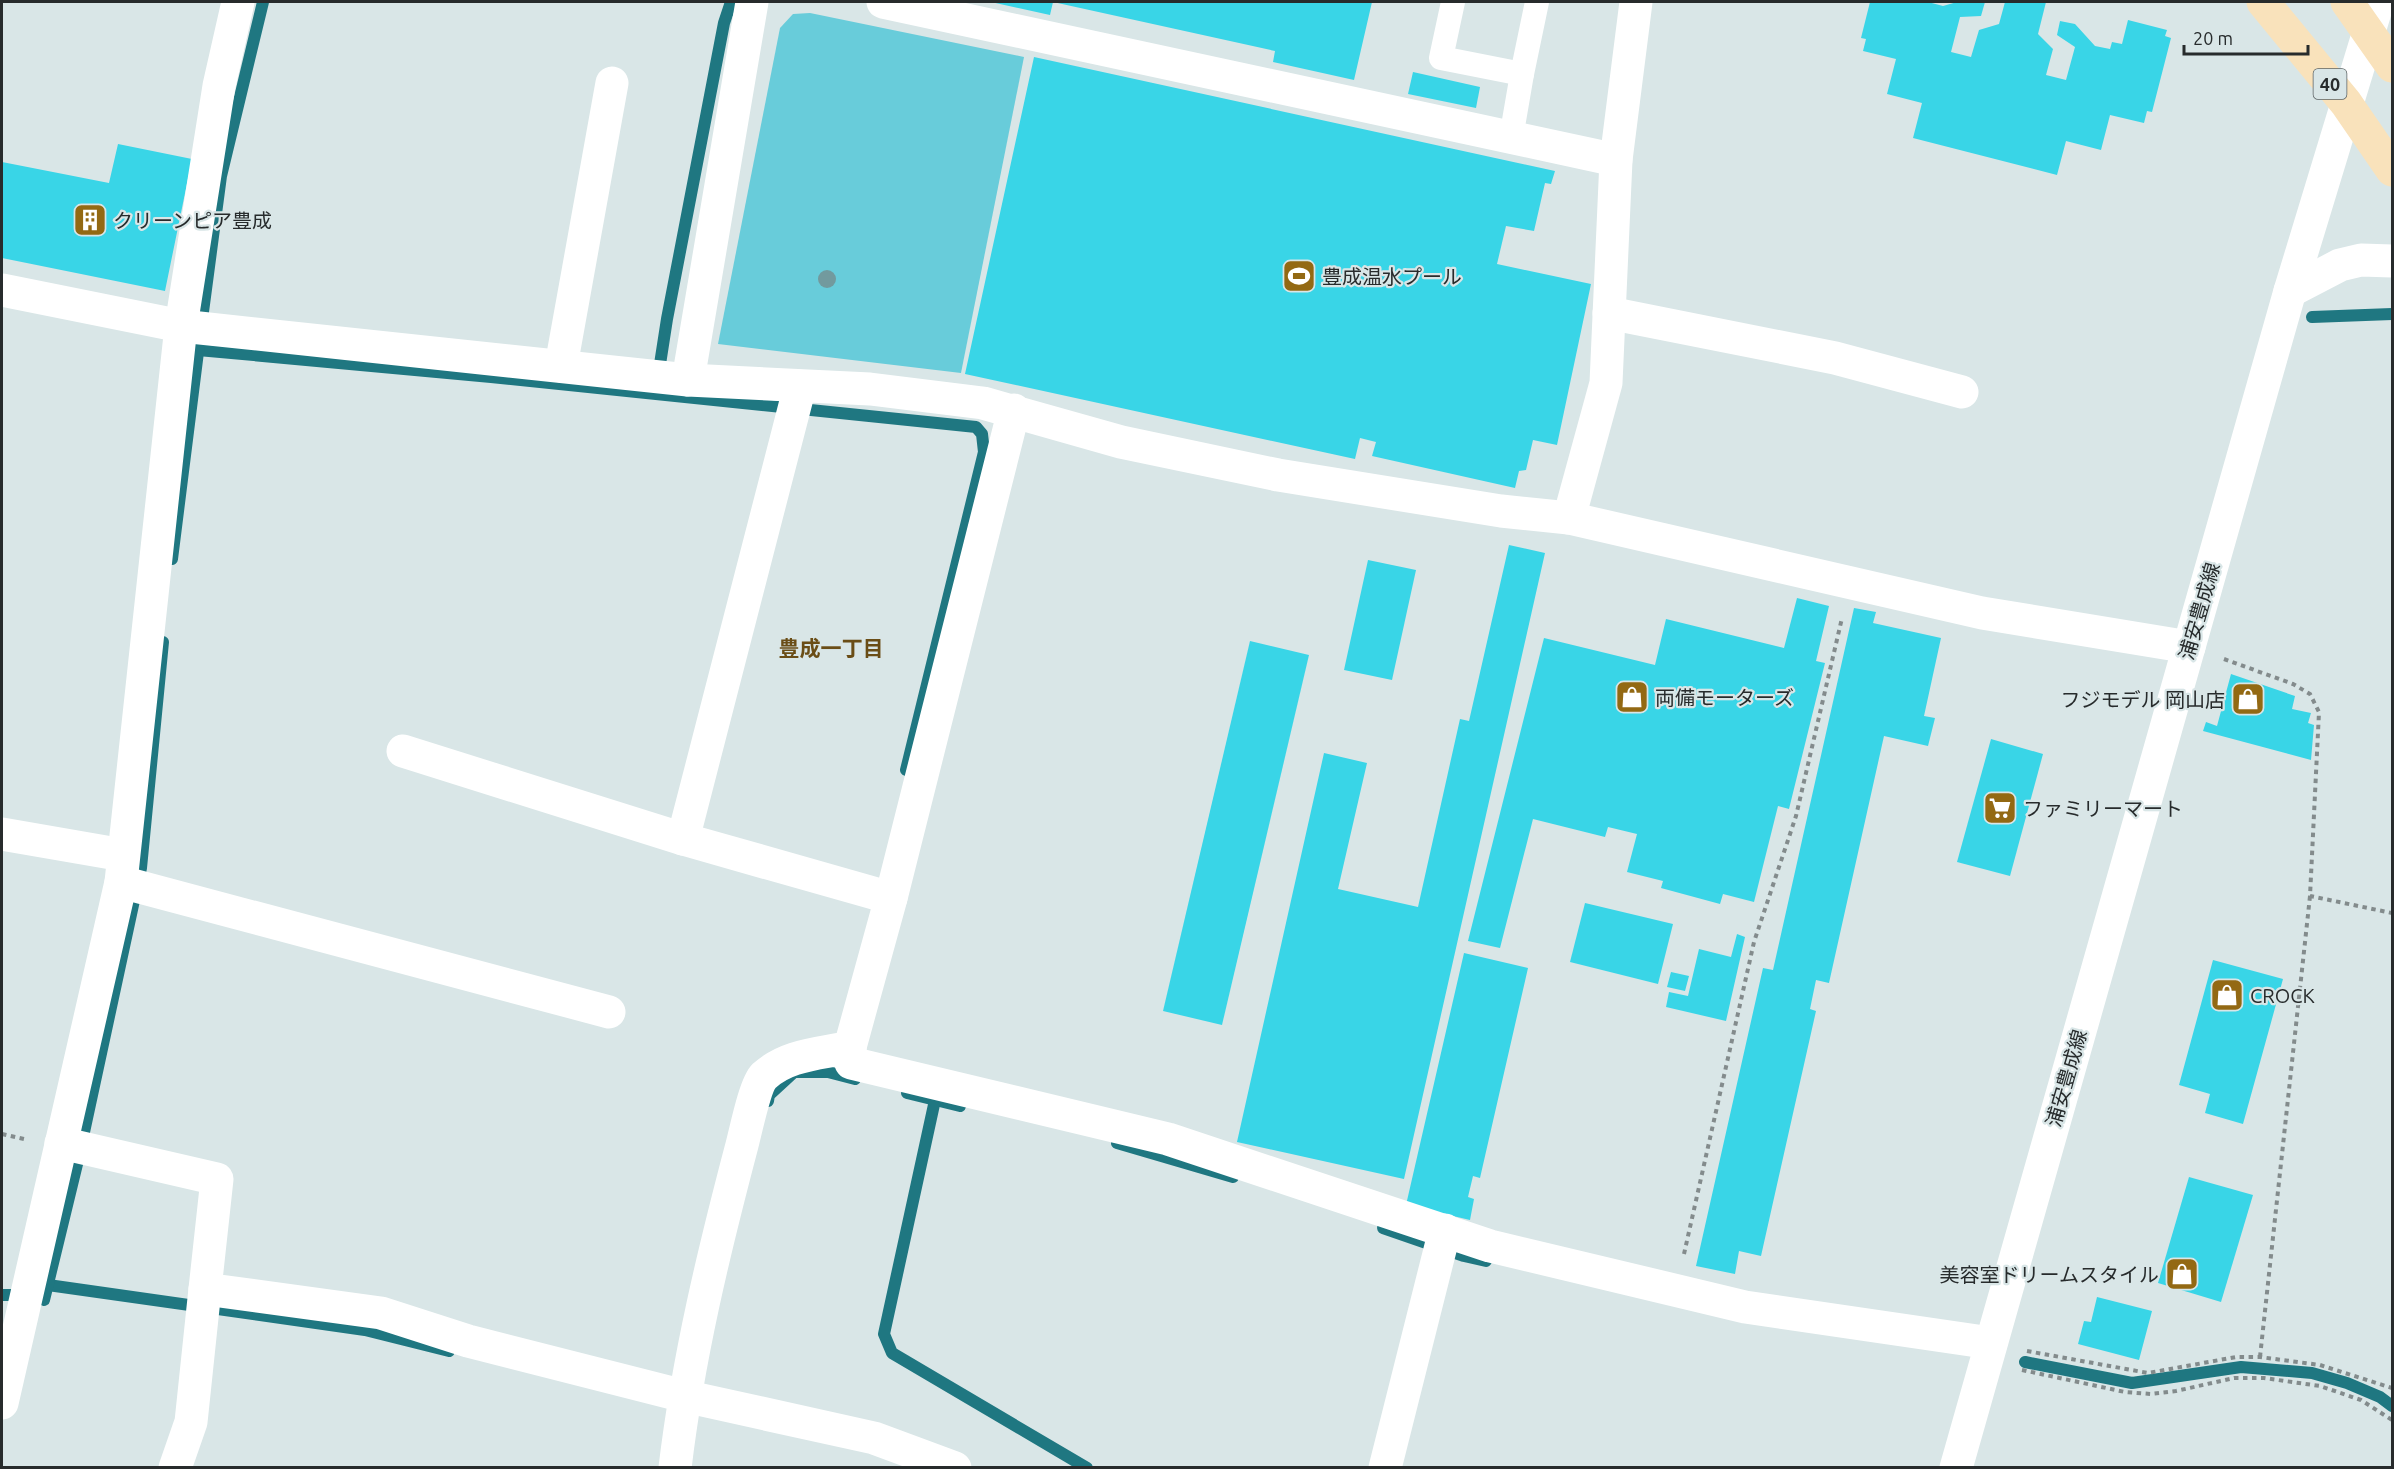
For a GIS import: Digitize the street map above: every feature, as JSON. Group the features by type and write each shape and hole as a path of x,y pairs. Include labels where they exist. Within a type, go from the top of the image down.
{"main road":[{"name":"40","path":"2263,2 2346,103 2392,170"},
{"path":"2347,2 2384,50"}],"street":[{"path":"2,1403 74,1145 130,878 195,327 219,86 238,2"},
{"path":"668,377 752,2"},
{"path":"883,2 1616,160"},
{"path":"1569,518 1606,383 1616,160 1636,2"},
{"name":"浦安豊成線","path":"1956,1467 2290,291 2346,103 2384,50 2378,2"},
{"path":"561,366 612,83"},
{"path":"2290,291 2340,265 2361,260 2392,261"},
{"path":"2,290 195,327 668,377 796,400 870,389 983,403 1121,442 1278,475 1501,511 1569,518 1982,613 2189,647"},
{"path":"1609,313 1835,358 1962,393"},
{"path":"683,839 796,400"},
{"path":"840,1049 880,895 1014,410"},
{"path":"403,751 683,839 880,895"},
{"path":"2,834 130,878 609,1012"},
{"path":"840,1049 851,1063 1167,1139 1442,1242 1490,1246 1745,1307 1987,1354"},
{"path":"675,1467 684,1396 721,1227 752,1105 762,1077 783,1062 840,1049"},
{"path":"74,1145 217,1179 191,1422 176,1467"},
{"path":"1385,1467 1442,1242"},
{"path":"203,1302 381,1313 468,1341 684,1396 874,1438 955,1467"}],"lane":[{"path":"1453,2 1441,58 1522,74"},
{"path":"1510,138 1537,2"}],"path":[{"path":"1676,1290 1754,942 1796,816 1850,583"},
{"path":"2189,647 2293,684 2310,694 2319,712 2310,896 2260,1357"},
{"path":"2310,896 2392,913"},
{"path":"1987,1354 2148,1373 2236,1358 2260,1357 2320,1365 2392,1388"},
{"path":"1987,1354 2014,1369 2125,1392 2151,1394 2176,1391 2234,1378 2264,1378 2320,1386 2361,1400 2392,1420"}],"shaded area":[{"path":"810,13 1024,57 961,373 718,344 780,28 793,14"}],"building":[{"path":"991,2 1053,2 1050,15"},
{"path":"1053,2 1372,2 1354,80 1273,62 1275,51"},
{"path":"1870,2 1928,2 1943,6 1957,2 1985,2 1981,16 1960,17 1951,52 1971,57 1979,30 1999,24 2005,2 2046,2 2038,34 2053,49 2046,75 2066,80 2075,47 2057,35 2060,21 2075,24 2095,46 2110,49 2112,42 2122,44 2128,20 2167,30 2165,36 2171,38 2152,112 2147,111 2144,123 2110,115 2101,150 2066,141 2057,175 1913,138 1922,103 1887,94 1896,59 1863,51 1866,39 1861,38"},
{"path":"1034,57 1555,171 1551,184 1545,183 1534,231 1506,226 1497,264 1591,284 1557,445 1533,440 1526,470 1519,471 1515,488 1372,456 1376,442 1360,438 1355,459 965,374"},
{"path":"1413,72 1480,87 1476,108 1408,94"},
{"name":"クリーンピア豊成","path":"118,144 192,159 165,291 2,258 2,162 109,183"},
{"path":"1509,545 1545,553 1404,1179 1237,1142 1324,753 1367,763 1338,889 1418,907 1460,719 1469,721"},
{"path":"1368,560 1416,570 1392,680 1344,670"},
{"path":"1797,598 1829,606 1816,661 1825,663 1789,809 1778,806 1754,902 1723,894 1720,904 1661,888 1663,881 1627,872 1637,834 1608,827 1605,837 1533,819 1500,948 1468,941 1544,638 1655,665 1666,619 1784,648"},
{"path":"1854,608 1876,612 1873,623 1941,638 1924,716 1935,718 1928,746 1884,736 1829,983 1816,980 1810,1009 1816,1011 1761,1256 1739,1251 1735,1274 1696,1266 1763,968 1773,970"},
{"path":"1250,641 1309,655 1222,1025 1163,1011"},
{"path":"2231,674 2295,696 2292,709 2311,713 2308,723 2314,725 2311,760 2203,731 2206,722 2217,726"},
{"name":"ファミリーマート","path":"1991,739 2043,754 2010,876 1957,862"},
{"path":"1585,903 1673,924 1658,984 1570,962"},
{"path":"1737,934 1745,937 1726,1021 1666,1007 1669,992 1688,996 1699,949 1731,957"},
{"path":"1464,953 1528,968 1480,1178 1473,1176 1468,1197 1474,1199 1470,1220 1406,1205"},
{"path":"2213,960 2283,979 2243,1124 2205,1113 2210,1094 2179,1085"},
{"path":"1671,972 1689,976 1685,991 1667,987"},
{"path":"2189,1177 2253,1195 2221,1302 2158,1283"},
{"path":"2097,1297 2152,1311 2139,1360 2078,1344 2084,1321 2091,1322"}],"waterway":[{"path":"201,327 221,176 263,2"},
{"path":"658,377 724,23 731,2"},
{"path":"2312,317 2392,314"},
{"path":"172,559 199,344"},
{"path":"198,350 491,377 976,427 982,434 984,452 906,770"},
{"path":"44,1300 78,1160 141,868 163,642"},
{"path":"768,1101 769,1095 794,1072 828,1072 855,1079"},
{"path":"907,1093 960,1106"},
{"path":"935,1100 884,1334 892,1353 1087,1468"},
{"path":"1117,1143 1233,1177"},
{"path":"1383,1228 1464,1256 1486,1261"},
{"path":"48,1285 365,1330 449,1351"},
{"path":"2,1295 13,1295"},
{"path":"2025,1362 2132,1383 2241,1367 2312,1373 2347,1383 2380,1397 2392,1406"}],"place":[{"name":"クリーンピア豊成","path":"90,220"},
{"name":"豊成温水プール","path":"1299,276"},
{"name":"両備モーターズ","path":"1632,697"},
{"name":"フジモデル 岡山店","path":"2248,699"},
{"name":"ファミリーマート","path":"2000,808"},
{"name":"CROCK","path":"2227,995"},
{"name":"美容室ドリームスタイル","path":"2182,1274"}],"district":[{"name":"豊成一丁目","path":"831,648"}]}
